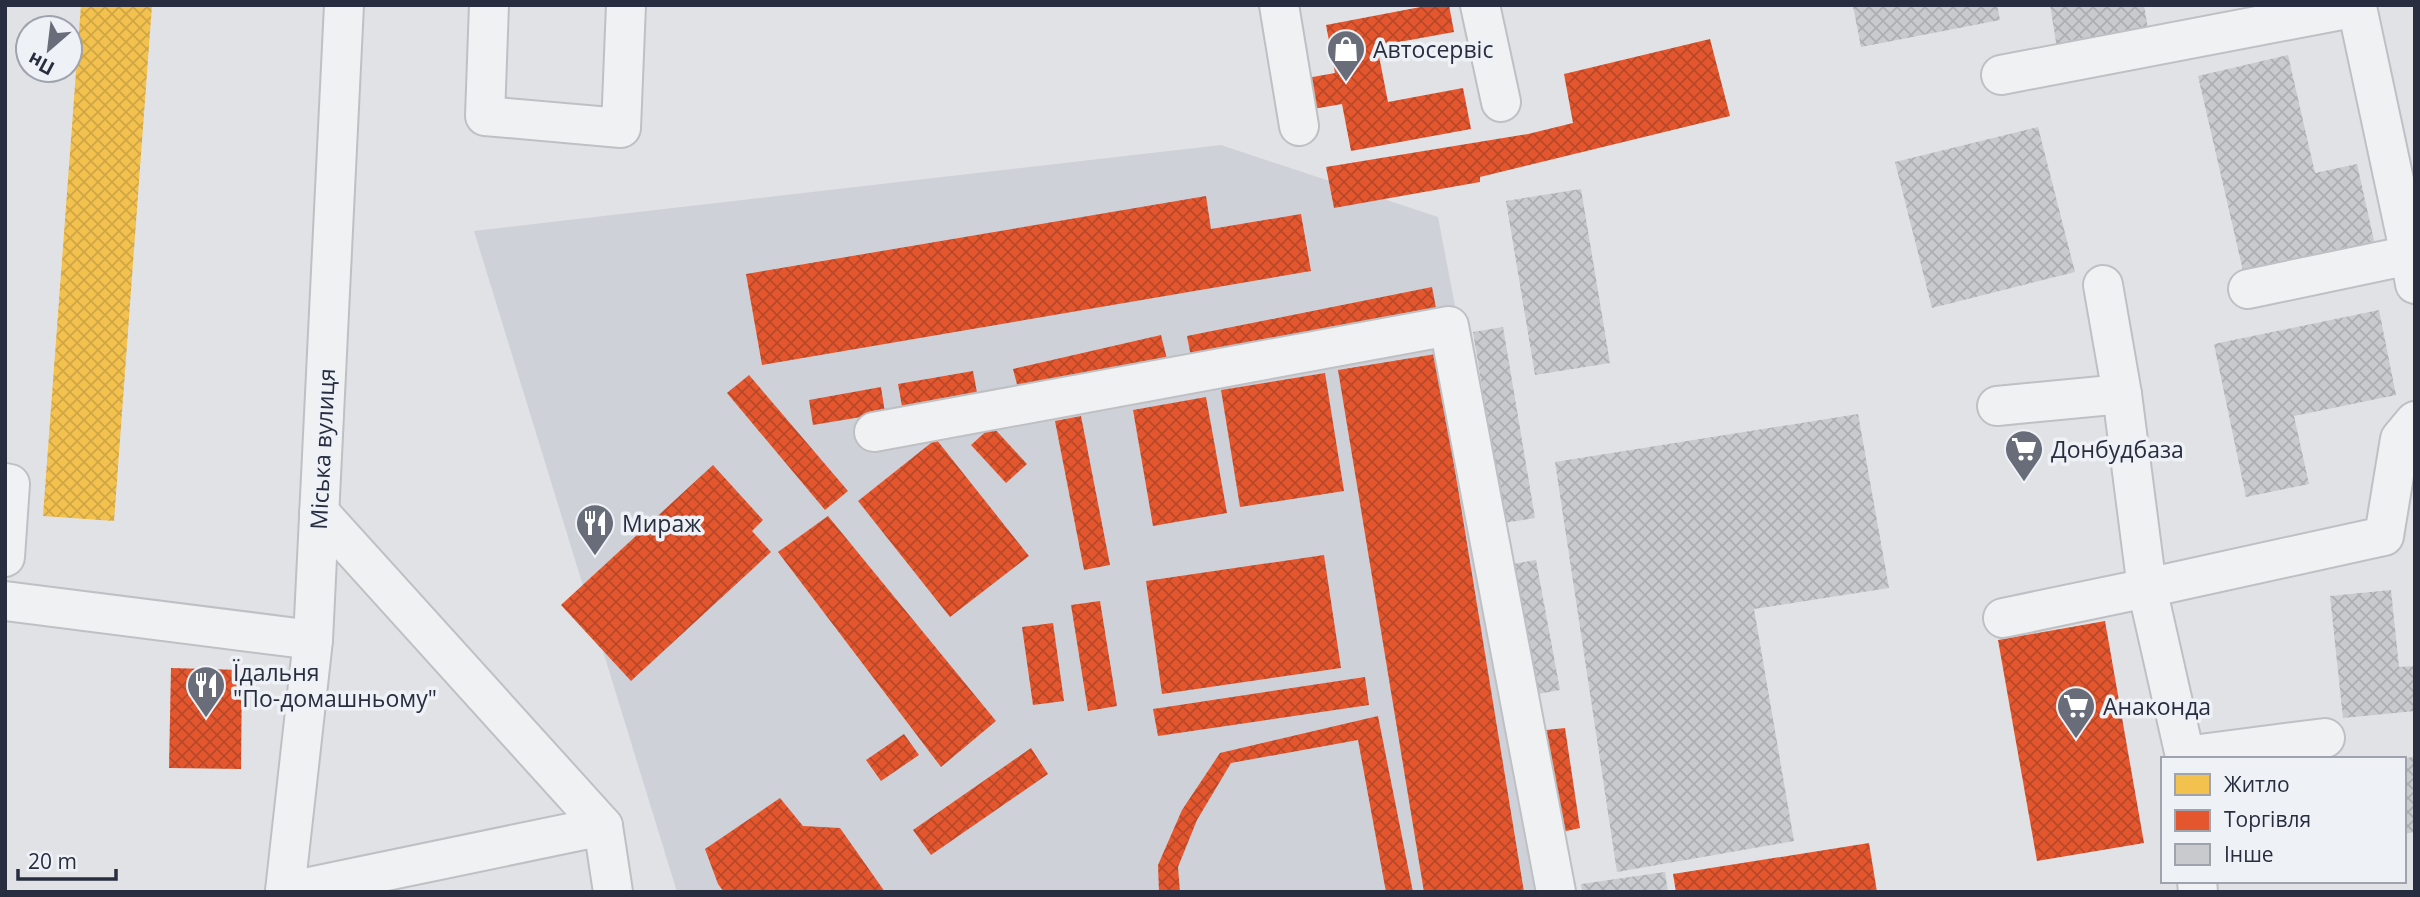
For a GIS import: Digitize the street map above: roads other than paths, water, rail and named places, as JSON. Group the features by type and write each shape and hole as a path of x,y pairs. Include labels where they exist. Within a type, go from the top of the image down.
{"street":[{"name":"Міська вулиця","path":"285,891 313,640 344,5"},
{"path":"489,5 485,116 621,128 626,5"},
{"path":"1279,5 1299,126"},
{"path":"1480,5 1501,102"},
{"path":"2001,75 2357,7 2412,270 2248,289"},
{"path":"2103,285 2122,394 2147,588 2185,757 2325,738"},
{"path":"874,432 1449,326 1556,892"},
{"path":"1997,406 2122,394"},
{"path":"2003,618 2384,536 2400,439 2415,421"},
{"path":"5,484 10,484 5,557"},
{"path":"319,512 604,826 613,892"},
{"path":"5,601 313,640"},
{"path":"285,891 604,826"}],"place":[{"name":"Автосервіс","path":"1346,83"},
{"name":"Донбудбаза","path":"2024,483"},
{"name":"Мираж","path":"595,557"},
{"name":"Їдальня \"По-домашньому\"","path":"206,719"},
{"name":"Анаконда","path":"2076,740"}]}
